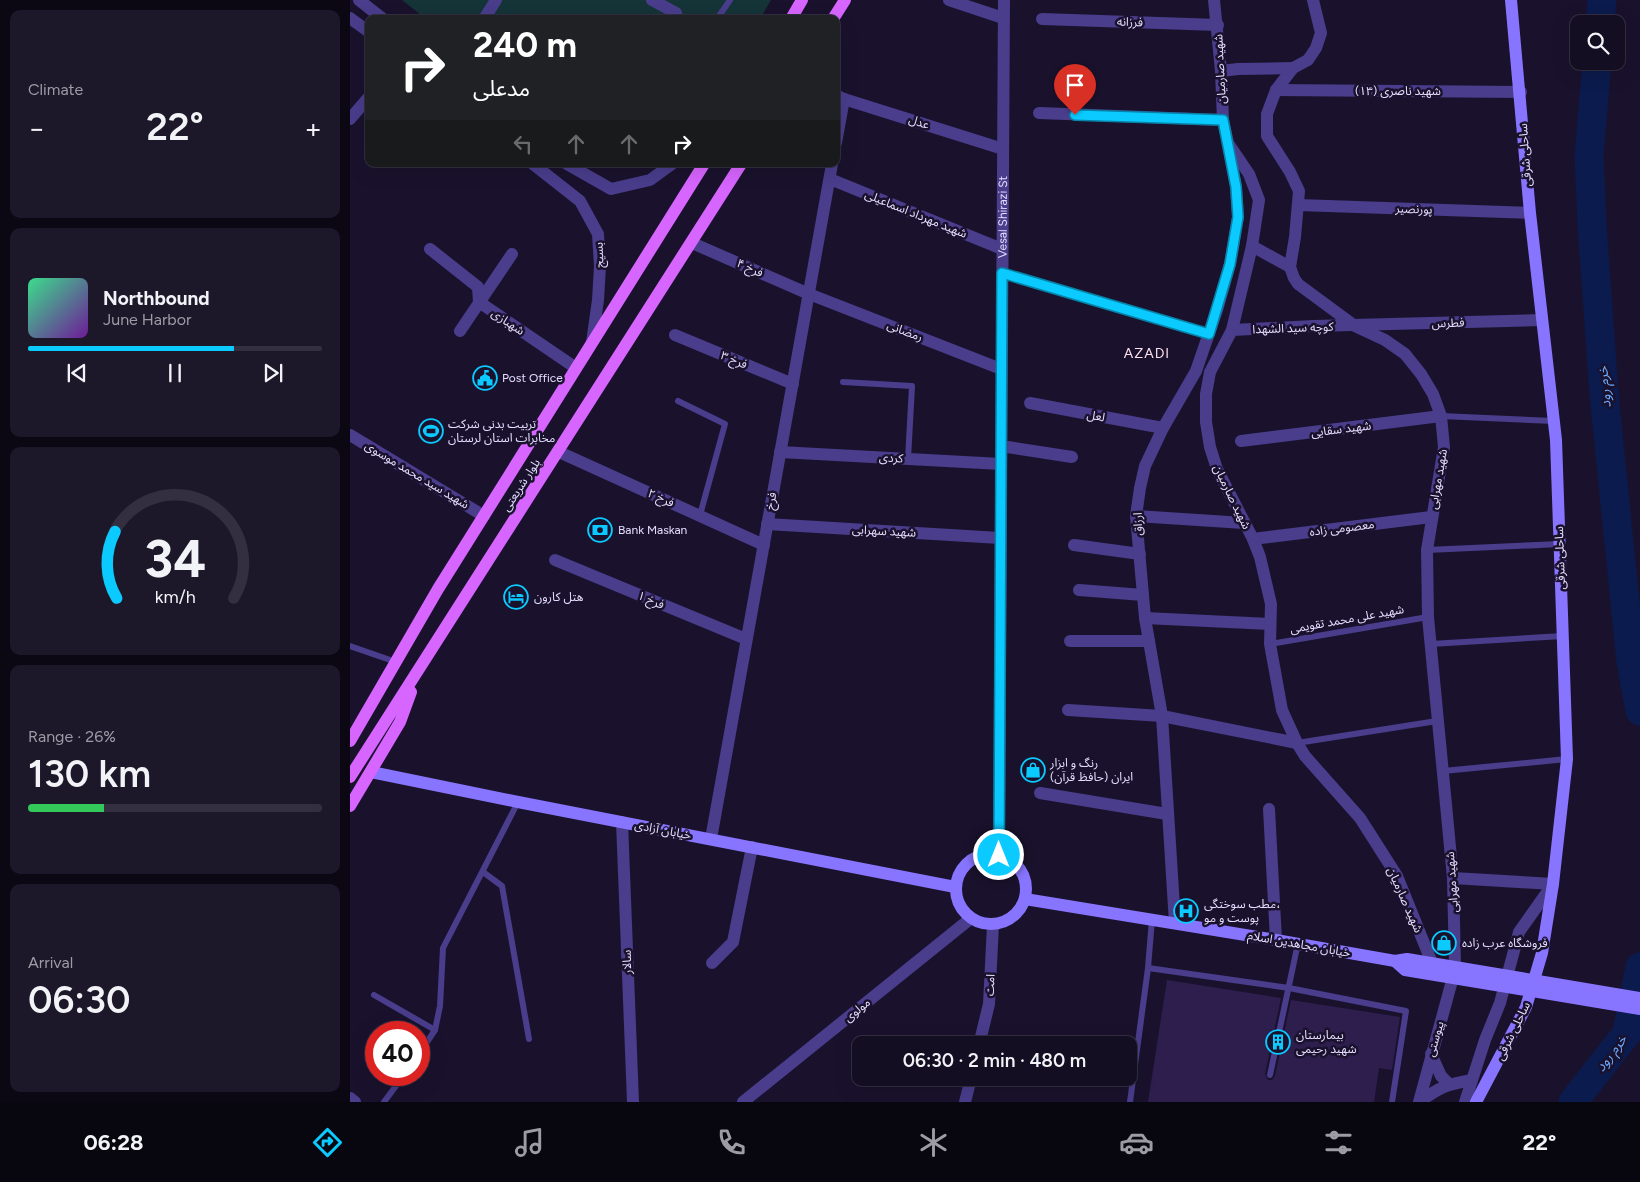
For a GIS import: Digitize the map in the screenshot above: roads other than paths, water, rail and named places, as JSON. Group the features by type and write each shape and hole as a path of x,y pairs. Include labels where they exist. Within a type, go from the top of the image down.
{"main road":[{"path":"793,15 802,0"},
{"path":"836,15 845,0"},
{"name":"ساحلی شرقی","path":"1476,1102 1526,1007 1542,954 1553,884 1567,759 1556,440 1530,212 1511,0"},
{"name":"بلوار شریعتی","path":"350,740 438,589 702,167"},
{"name":"بلوار شریعتی","path":"350,777 740,167"},
{"path":"350,806 400,722 420,669"},
{"name":"خیابان آزادی","path":"371,772 955,887"},
{"path":"986,854 999,855 1009,859 1024,876 1027,888 1025,899 1013,917 993,925 981,924 970,919 956,899 955,887 958,875 974,857 986,854"},
{"name":"خیابان مجاهدین اسلام","path":"1025,899 1298,943 1395,961 1407,959 1432,963 1454,972"},
{"name":"خیابان مجاهدین اسلام","path":"1395,961 1405,970 1454,972 1640,998"},
{"name":"خیابان مجاهدین اسلام","path":"1486,977 1640,1009"}],"street":[{"path":"359,0 379,15"},
{"path":"487,15 496,0"},
{"path":"652,0 676,13"},
{"path":"949,0 1003,18"},
{"name":"Vesal Shirazi St","path":"999,855 1004,0"},
{"name":"شهید صارمیان","path":"1214,0 1218,25 1223,120 1228,143 1249,174 1259,200 1252,246 1232,330 1210,372 1206,394 1206,422 1210,447 1217,469 1253,539 1260,557 1271,604 1270,644 1282,710 1296,743 1305,756 1360,818 1397,876 1432,963"},
{"path":"1252,246 1290,267 1299,191 1290,172 1267,136 1267,114 1276,90 1293,68 1308,60 1316,48 1321,32 1313,0"},
{"path":"350,18 365,29"},
{"name":"فرزانه","path":"1042,19 1218,25"},
{"path":"1221,71 1293,68"},
{"name":"شهید ناصری (۱۳)","path":"1276,90 1520,92"},
{"name":"عدل","path":"840,97 1003,149"},
{"path":"350,120 365,102"},
{"path":"1038,114 1223,120"},
{"name":"ارزاق","path":"1175,923 1162,716 1145,618 1136,516 1145,466 1163,428 1196,371 1230,264 1238,217 1236,187 1228,143"},
{"name":"بسیج","path":"537,167 580,201 598,234 600,266 598,300 592,342"},
{"path":"573,167 611,189 650,180 668,167"},
{"name":"فرخ","path":"710,839 832,167"},
{"name":"شهید مهرداد اسماعیلی","path":"830,179 1002,249"},
{"name":"پورنصیر","path":"1298,205 1530,212"},
{"name":"فرخ ۴","path":"692,243 809,294"},
{"name":"شهبازی","path":"430,249 478,287 479,302 576,368"},
{"path":"460,331 512,254"},
{"name":"شهید مهرابی","path":"1290,267 1298,284 1355,326 1385,340 1405,354 1421,374 1433,394 1441,416 1444,447 1427,550 1428,617 1441,771 1453,878 1454,972"},
{"name":"رمضانی","path":"809,294 1001,369"},
{"name":"فطرس","path":"1355,326 1542,320"},
{"name":"کوچه سید الشهدا","path":"1232,330 1355,326"},
{"name":"فرخ ۳","path":"675,335 793,384"},
{"name":"لعل","path":"1030,403 1163,428"},
{"name":"شهید سقایی","path":"1242,441 1441,416"},
{"name":"شهید سید محمد موسوی","path":"350,435 484,516"},
{"path":"1001,446 1072,457"},
{"name":"فرخ ۲","path":"559,452 764,544"},
{"name":"کردی","path":"780,452 1001,464"},
{"path":"1136,516 1244,523"},
{"name":"معصومی زاده","path":"1253,539 1431,517"},
{"name":"شهید سهرابی","path":"767,524 1000,538"},
{"path":"1074,545 1140,554"},
{"name":"فرخ ۱","path":"556,560 746,640"},
{"path":"1079,590 1143,595"},
{"path":"1145,618 1270,624"},
{"path":"1070,641 1149,641"},
{"path":"1068,710 1162,716 1296,743"},
{"path":"1040,793 1168,814"},
{"path":"1269,808 1276,940"},
{"name":"سالار","path":"622,822 633,1102"},
{"path":"712,963 733,942 752,847"},
{"path":"1453,878 1553,884"},
{"path":"1465,1102 1485,1040 1500,1003 1519,932 1553,884"},
{"name":"مولوی","path":"743,1102 970,919"},
{"name":"امت","path":"981,1036 989,1004 993,925"},
{"name":"پیوستی","path":"1419,1102 1454,972"},
{"path":"1431,1054 1441,1076 1449,1084"},
{"path":"1419,1102 1432,1092 1449,1084 1472,1080"},
{"path":"965,1102 969,1086"},
{"path":"350,1098 355,1102"}],"lane":[{"path":"720,15 730,0"},
{"path":"1002,273 1209,334"},
{"path":"843,382 912,386 908,459"},
{"path":"678,401 725,424 700,515"},
{"path":"1441,416 1554,421"},
{"path":"1427,550 1560,544"},
{"name":"شهید علی محمد تقویمی","path":"1270,644 1428,617"},
{"path":"1431,644 1563,636"},
{"path":"350,646 396,662"},
{"path":"1296,743 1437,721"},
{"path":"1441,771 1567,759"},
{"path":"430,1038 435,1030 440,1006 443,948 518,802"},
{"path":"483,872 502,886 529,1039"},
{"path":"1130,1102 1148,968 1152,919"},
{"path":"1270,1075 1298,943"},
{"path":"1148,968 1289,988 1406,1012 1392,1102"},
{"path":"374,995 435,1030"},
{"path":"384,1102 396,1086"}],"waterway":[{"name":"خرم رود","path":"1601,15 1602,0"},
{"name":"خرم رود","path":"1596,70 1589,156 1592,225 1604,394 1631,662 1640,711"},
{"name":"خرم رود","path":"1573,1102 1627,1033 1640,967"}],"place":[{"name":"Post Office","path":"485,378"},
{"name":"تربیت بدنی شرکت مخابرات استان لرستان","path":"431,431"},
{"name":"Bank Maskan","path":"600,530"},
{"name":"هتل کارون","path":"516,597"},
{"name":"رنگ و ابزار ایران (حافظ قرآن)","path":"1033,770"},
{"name":"مطب سوختگی، پوست و مو","path":"1186,911"},
{"name":"فروشگاه عرب زاده","path":"1444,943"},
{"name":"بیمارستان شهید رحیمی","path":"1278,1042"}],"district":[{"name":"AZADI","path":"1147,353"}]}
